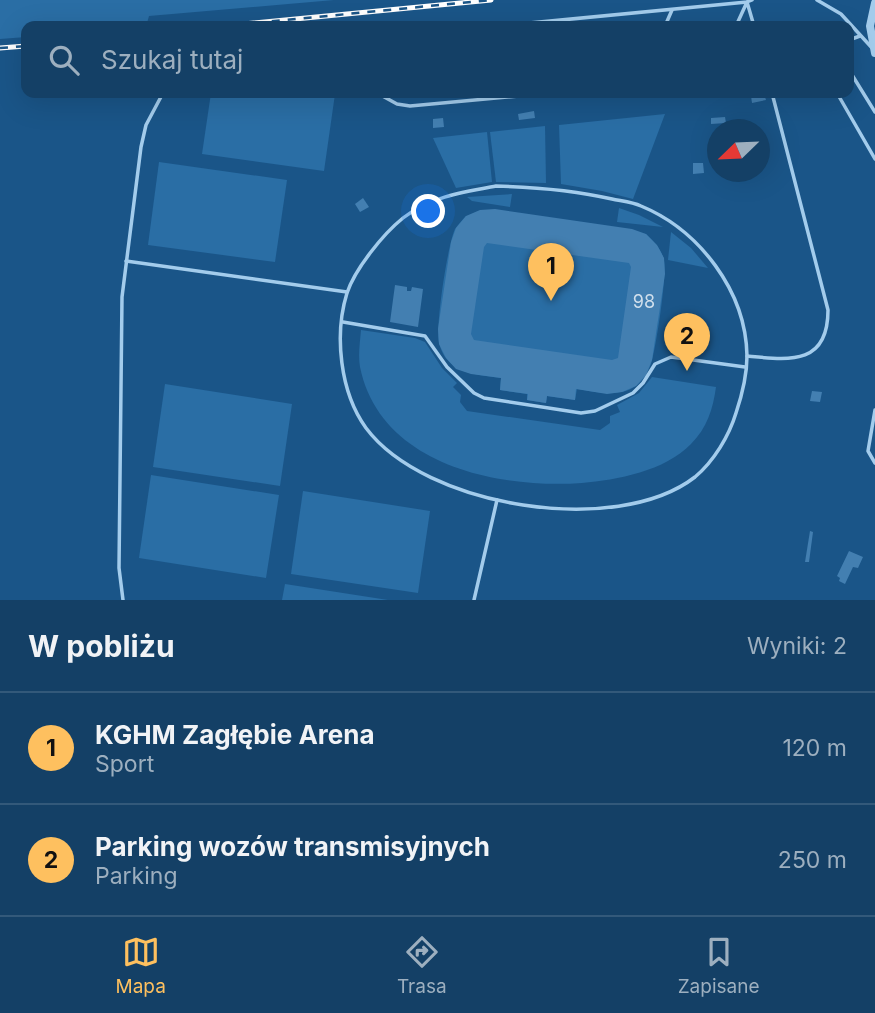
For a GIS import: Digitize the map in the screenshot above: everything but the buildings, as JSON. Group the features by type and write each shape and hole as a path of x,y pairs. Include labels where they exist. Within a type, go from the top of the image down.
{"street":[{"path":"874,51 870,22 875,3"}],"lane":[{"path":"817,0 841,14 847,21"},
{"path":"553,21 749,1"},
{"path":"739,21 749,1"},
{"path":"749,1 753,21"},
{"path":"668,21 673,10"},
{"path":"854,28 874,51"},
{"path":"854,38 861,36"},
{"path":"854,78 875,112"},
{"path":"123,600 119,568 122,297 141,148 146,125 160,98"},
{"path":"387,98 397,104 410,106 497,98"},
{"path":"747,356 788,360 801,357 813,351 823,339 828,327 828,310 773,98"},
{"path":"840,98 875,159"},
{"path":"496,186 553,188 640,205 671,222 690,237 723,275 736,303 747,356 743,391 734,421 721,447 699,474 667,494 637,503 581,511 526,506 497,500 451,485 407,464 386,449 367,429 353,406 342,377 341,346 347,292 365,260 403,218 429,203 453,194 496,186"},
{"path":"126,261 347,292"},
{"path":"343,322 425,336 447,367 474,393 484,398 582,412 599,410 633,393 643,383 655,363 662,359 671,357 745,367"},
{"path":"875,410 868,451 875,463"},
{"path":"474,600 497,500"}],"shaded area":[{"path":"0,0 334,0 149,16 148,21 21,21 21,37 0,39"},
{"path":"210,98 334,98 324,171 202,154"},
{"path":"665,114 633,199 561,184 559,125"},
{"path":"545,126 546,183 496,182 490,132"},
{"path":"487,132 492,182 456,188 433,138"},
{"path":"159,162 287,180 275,262 148,245"},
{"path":"512,194 510,207 472,201 467,197"},
{"path":"619,208 639,215 663,227 617,222"},
{"path":"466,216 646,234 661,253 665,269 653,356 641,382 629,390 614,393 577,389 575,400 547,396 546,403 527,400 527,394 500,390 501,378 471,373 451,364 439,343 440,304 452,237"},
{"path":"671,232 691,248 708,268 668,260"},
{"path":"361,330 425,342 442,368 457,383 453,387 461,395 460,402 467,411 600,430 610,423 610,416 620,412 617,405 639,393 652,377 716,387 715,395 708,418 697,438 668,461 640,472 582,483 549,484 480,475 447,464 417,448 391,427 372,400 360,367"},
{"path":"165,384 292,404 280,486 153,467"},
{"path":"151,475 279,495 266,578 139,558"},
{"path":"303,491 430,511 418,593 291,574"},
{"path":"285,584 388,600 282,600"}],"railway":[{"path":"275,21 491,0"},
{"path":"0,48 21,46"}],"place":[{"name":"KGHM Zagłębie Arena","path":"551,301"},
{"name":"Parking wozów transmisyjnych","path":"687,371"}]}
